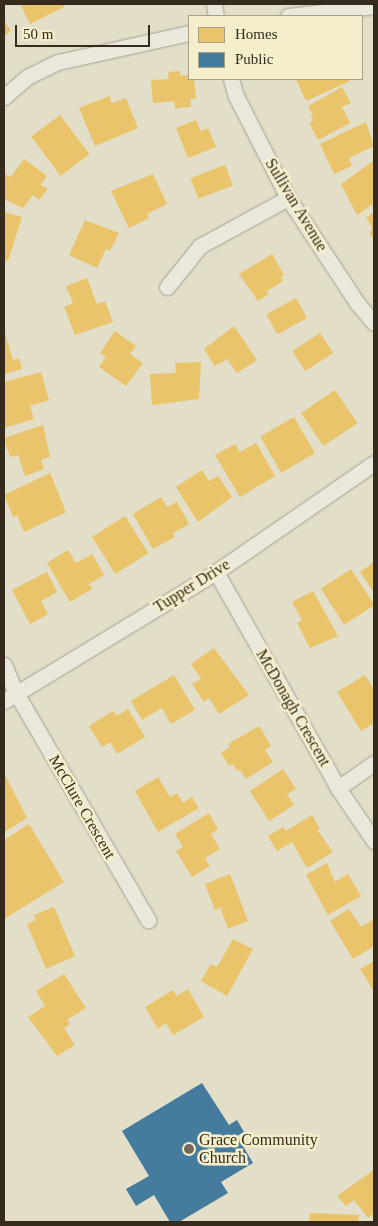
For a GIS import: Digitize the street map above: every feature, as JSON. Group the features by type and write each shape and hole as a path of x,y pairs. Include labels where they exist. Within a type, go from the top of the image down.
{"street":[{"path":"297,15 374,6"},
{"path":"4,97 27,77 58,62 188,33"},
{"name":"Sullivan Avenue","path":"231,80 236,96 288,198 358,304 374,323"},
{"path":"167,287 200,246 288,198"},
{"name":"Tupper Drive","path":"10,697 216,572 374,462"},
{"name":"McDonagh Crescent","path":"216,572 338,788 374,841"},
{"name":"McClure Crescent","path":"4,665 10,697 148,920"},
{"path":"338,788 374,764"}],"building: Homes":[{"path":"20,4 63,4 64,7 30,24"},
{"path":"4,21 11,30 4,37"},
{"path":"180,71 180,76 188,75 188,80 194,80 196,99 190,99 191,107 175,108 174,101 153,103 151,80 169,79 168,72"},
{"path":"296,80 350,81 306,101"},
{"path":"342,87 351,103 342,107 350,123 318,140 309,123 313,121 311,116 313,115 308,106"},
{"path":"109,96 112,103 126,98 138,128 95,146 79,108"},
{"path":"60,115 89,154 61,176 31,137"},
{"path":"196,120 201,131 208,128 216,147 188,158 176,128"},
{"path":"366,122 374,146 349,158 352,166 334,174 320,144"},
{"path":"24,159 47,176 41,185 48,189 39,200 33,195 23,208 4,199 4,174 11,177"},
{"path":"373,161 374,203 357,215 341,184"},
{"path":"225,165 233,186 198,199 190,178"},
{"path":"153,174 167,204 147,214 149,218 129,228 111,191"},
{"path":"4,212 22,217 8,261 4,260"},
{"path":"374,212 374,240 370,234 372,227 366,218"},
{"path":"85,220 119,233 110,251 106,249 97,268 69,255"},
{"path":"272,254 284,275 281,277 283,281 267,291 269,294 258,301 239,274"},
{"path":"87,278 97,304 105,301 113,322 75,335 64,307 73,303 66,286"},
{"path":"296,298 307,318 277,335 266,314"},
{"path":"234,326 257,360 237,373 227,359 215,366 204,349"},
{"path":"4,330 13,360 19,358 22,369 4,374"},
{"path":"115,331 136,346 130,354 143,363 126,386 99,367 106,357 100,353"},
{"path":"320,333 333,353 305,371 292,351"},
{"path":"201,362 199,399 152,405 150,374 176,373 175,363"},
{"path":"41,372 49,400 30,406 34,419 4,428 4,382"},
{"path":"335,390 357,423 323,446 301,413"},
{"path":"294,417 315,453 281,473 260,436"},
{"path":"43,425 50,457 41,460 44,469 25,476 18,455 10,457 4,438"},
{"path":"256,443 275,476 240,497 215,455 235,444 240,452"},
{"path":"202,470 209,481 218,476 232,497 198,522 176,487"},
{"path":"50,473 66,512 24,532 17,515 13,517 4,495"},
{"path":"161,497 167,507 177,502 189,524 173,533 175,537 153,549 133,514"},
{"path":"125,516 148,553 115,574 92,537"},
{"path":"68,550 76,563 92,554 104,575 89,584 92,589 70,602 47,563"},
{"path":"374,562 374,588 372,590 360,572"},
{"path":"351,569 374,605 344,625 321,589"},
{"path":"47,572 57,592 41,601 48,614 30,624 12,590"},
{"path":"313,591 338,636 310,648 297,623 302,620 292,602"},
{"path":"214,648 249,695 219,714 209,698 204,702 192,684 201,679 191,664"},
{"path":"174,675 195,710 171,724 162,708 142,720 131,701"},
{"path":"365,675 374,690 374,723 361,731 337,692"},
{"path":"128,709 145,737 117,754 110,742 102,747 89,726 113,711 117,716"},
{"path":"259,726 271,746 265,750 273,762 246,779 240,770 237,771 233,764 229,766 221,753 230,747 228,744"},
{"path":"283,769 296,789 287,794 294,805 269,821 250,791"},
{"path":"4,773 27,818 4,832"},
{"path":"158,777 170,797 177,793 183,803 192,797 199,808 158,832 135,791"},
{"path":"209,813 218,829 211,834 220,849 205,858 210,866 192,877 176,851 183,847 175,834"},
{"path":"312,815 320,829 317,830 333,852 307,868 292,842 277,851 268,836 283,827 286,831"},
{"path":"29,824 64,882 4,919 4,840"},
{"path":"327,863 335,882 348,874 361,896 328,915 306,875"},
{"path":"230,874 248,921 228,929 221,910 224,907 215,910 205,884"},
{"path":"54,907 75,956 46,969 27,924 36,920 34,915"},
{"path":"349,909 361,927 374,919 374,946 353,959 330,921"},
{"path":"233,939 253,949 227,996 201,981 211,964 217,967"},
{"path":"374,961 374,991 360,969"},
{"path":"64,974 86,1008 67,1020 70,1024 64,1028 75,1045 57,1056 28,1017 45,1006 36,991"},
{"path":"188,989 204,1017 173,1035 166,1023 158,1029 145,1007 173,990 177,996"},
{"path":"374,1170 374,1213 368,1218 354,1200 346,1206 337,1196"},
{"path":"310,1213 359,1215 358,1222 309,1222"}],"building: Public":[{"name":"Grace Community Church","path":"202,1083 229,1125 237,1120 244,1132 237,1136 253,1163 221,1182 228,1193 179,1222 170,1222 154,1195 136,1206 126,1189 149,1176 122,1131"}],"place":[{"name":"Grace Community Church","path":"189,1149"}]}
